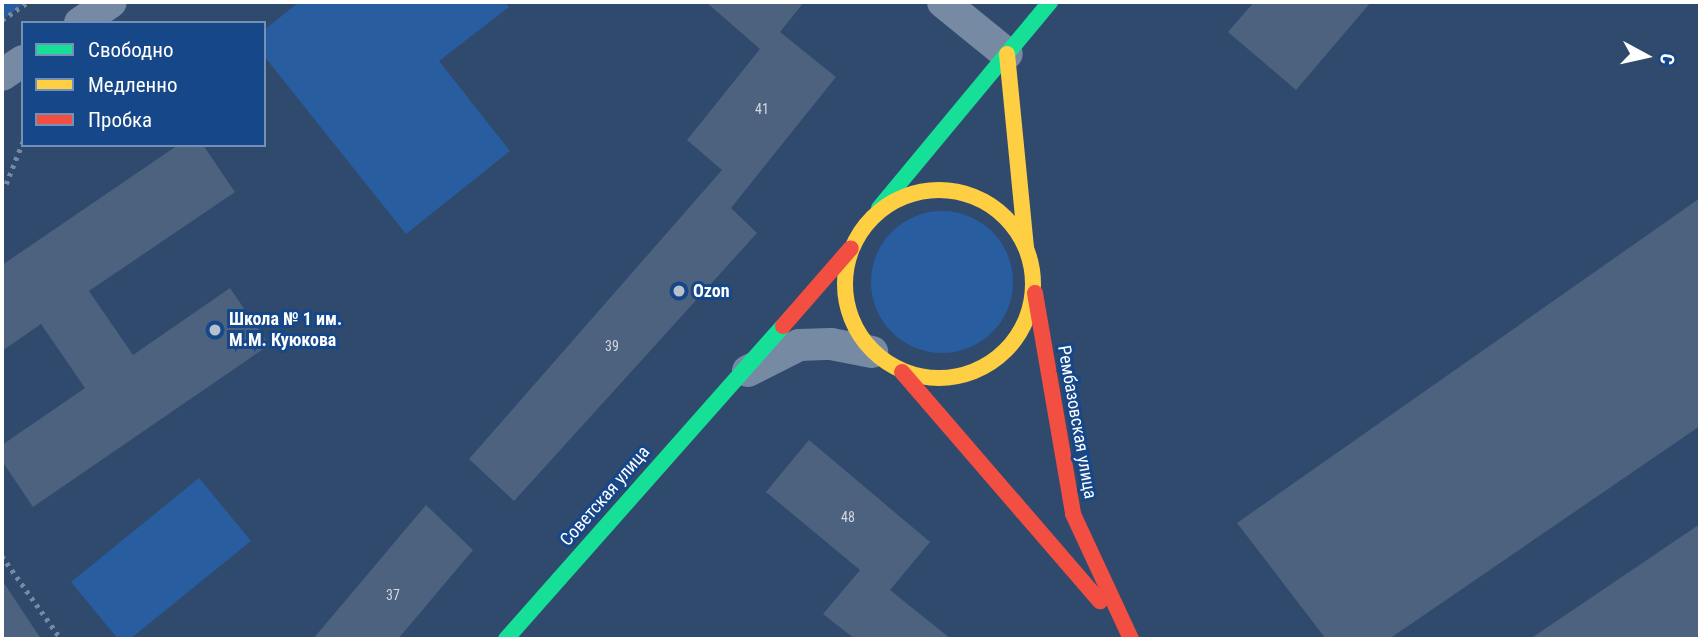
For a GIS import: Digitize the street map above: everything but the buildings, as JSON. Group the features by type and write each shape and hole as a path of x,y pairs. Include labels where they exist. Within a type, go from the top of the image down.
{"main road":[{"path":"1050,2 871,218 851,248 844,285 851,321 872,352 902,372 1129,636"},
{"path":"902,372 939,379 975,372 1006,351 1026,320 1033,284 1026,248 1007,54"},
{"path":"871,218 902,197 938,190 962,194 975,197 1005,217 1026,248"},
{"name":"Советская улица","path":"506,639 851,248"},
{"name":"Рембазовская улица","path":"1033,284 1073,513 1129,636"}],"street":[{"path":"83,21 111,2"},
{"path":"943,2 1007,54"},
{"path":"2,75 21,62"},
{"path":"734,378 799,345 831,344 872,352"}],"path":[{"path":"2,20 25,3"},
{"path":"6,184 21,146"},
{"path":"2,556 61,639"}],"shaded area":[{"path":"2,2 23,2 24,4 2,20"},
{"path":"299,2 505,2 509,7 439,61 510,151 406,234 266,59 266,28"},
{"path":"942,211 969,217 992,232 1007,255 1013,282 1007,309 992,332 969,347 942,353 915,347 892,332 877,309 871,282 877,255 892,232 915,217"},
{"path":"199,478 251,541 130,639 118,639 71,582"}],"traffic: fast":[{"path":"879,208 1050,2"},
{"path":"506,639 783,326"}],"traffic: slow":[{"path":"1007,54 1026,247"},
{"path":"939,190 975,198 991,206 1005,218 1017,232 1025,248 1033,284 1025,320 1017,336 1005,350 991,362 975,370 939,378 903,370 887,362 873,350 861,336 853,320 845,284 853,248 861,232 873,218 887,206 903,198 939,190"}],"traffic: jam":[{"path":"783,326 851,248"},
{"path":"1035,293 1073,514 1131,639"},
{"path":"902,372 1100,601"}],"place":[{"name":"Ozon","path":"679,291"},
{"name":"Школа № 1 им. М.М. Куюкова","path":"215,330"}]}
